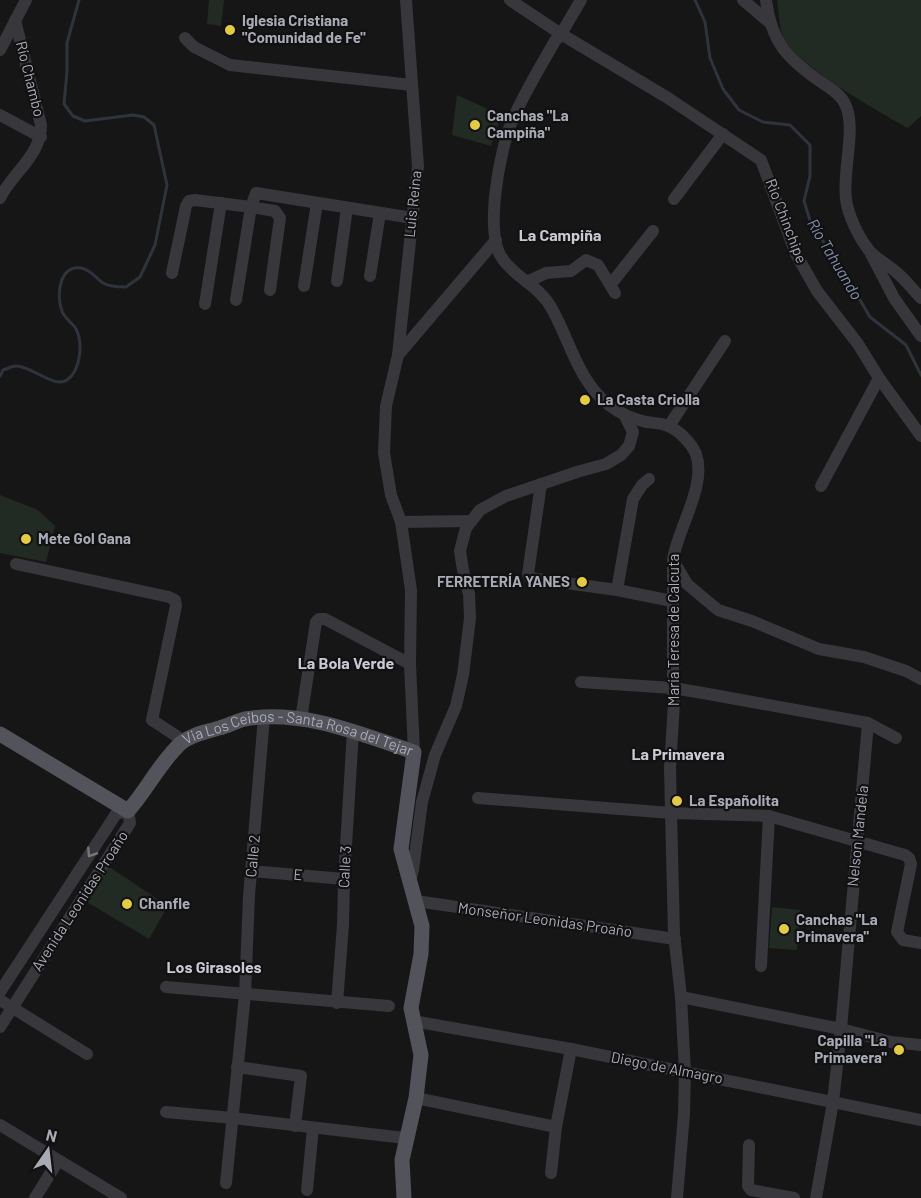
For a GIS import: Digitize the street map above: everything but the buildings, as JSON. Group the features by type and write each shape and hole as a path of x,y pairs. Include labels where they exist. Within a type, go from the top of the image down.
{"main road":[{"name":"Via Los Ceibos - Santa Rosa del Tejar","path":"128,811 169,756 184,741 238,721 264,717 301,720 353,732 414,752 401,849 422,926 423,940 411,1008 421,1055 416,1098 405,1138 402,1168 405,1198"},
{"path":"0,734 128,811"}],"street":[{"path":"0,50 26,0"},
{"name":"Luis Reina","path":"404,0 418,166 398,355 386,406 384,453 391,495 400,522 411,590 410,664 414,752"},
{"name":"Rio Chinchipe","path":"510,0 761,160 795,254 817,291 858,344 879,378 921,436"},
{"path":"581,0 555,40 517,111 503,148 494,209 497,250 516,274 541,292 551,307 592,389 609,406 624,414 642,421 669,426 725,341"},
{"path":"743,0 769,22"},
{"path":"766,0 769,22 775,37 797,65 839,95 846,105 850,118 846,199 850,215 894,298 921,336"},
{"name":"Río Chambo","path":"1,194 28,160 41,137 41,125 15,20"},
{"path":"185,38 194,47 230,65 412,85"},
{"path":"0,114 41,137"},
{"path":"674,199 723,134"},
{"path":"236,300 251,207 256,193 413,218"},
{"path":"172,273 189,201 251,207 274,211 280,218 270,290"},
{"path":"205,303 221,203"},
{"path":"304,286 317,203"},
{"path":"337,281 347,208"},
{"path":"370,276 380,213"},
{"path":"527,282 546,273 571,272 586,260 598,265 613,288 653,231"},
{"path":"398,355 496,240"},
{"path":"868,251 898,273 921,298"},
{"path":"821,486 879,378"},
{"path":"410,882 422,802 435,755 456,706 463,675 470,603 460,551 462,539 470,521 480,510 490,505 541,484 606,464 621,455 628,446 633,432 624,414"},
{"name":"María Teresa de Calcuta","path":"669,426 689,442 696,454 699,470 696,490 675,543 673,559 674,703 670,768 671,813 675,939 685,1071 684,1114 676,1198"},
{"path":"617,590 633,500 642,485 649,479"},
{"path":"541,484 528,574 530,578 617,590 672,601"},
{"path":"400,522 470,521"},
{"path":"673,559 687,585 718,610 752,621 819,650 864,657 906,671 921,679"},
{"path":"16,564 175,600 177,606 152,720 184,741"},
{"path":"301,720 316,622 319,619 325,619 410,664"},
{"path":"581,682 673,688 868,723 896,738"},
{"name":"Calle 2","path":"226,1183 245,994 264,717"},
{"name":"Nelson Mandela","path":"816,1198 833,1102 841,1029 868,723"},
{"name":"Calle 3","path":"337,1003 353,732"},
{"path":"478,798 671,813 769,816 905,855 911,864 897,932 903,939 921,943"},
{"name":"Avenida Leonidas Proaño","path":"0,992 116,814 128,811 130,822 0,1027"},
{"path":"761,966 769,816"},
{"name":"E","path":"252,871 344,879"},
{"name":"Monseñor Leonidas Proaño","path":"416,901 675,939"},
{"path":"166,987 389,1006"},
{"path":"681,997 841,1029 891,1042 921,1045"},
{"path":"0,1000 87,1054"},
{"name":"Diego de Almagro","path":"413,1022 571,1049 921,1120"},
{"path":"551,1173 556,1127 571,1049"},
{"path":"237,1067 301,1076 295,1126"},
{"path":"416,1098 556,1127"},
{"path":"166,1112 405,1138"},
{"path":"0,1125 115,1196"},
{"path":"307,1190 313,1128"},
{"path":"748,1145 748,1186 751,1190 794,1198"},
{"path":"35,1198 58,1161"}],"shaded area":[{"path":"209,0 224,0 221,26 207,24"},
{"path":"777,0 921,0 921,116 908,128 840,87 804,61 783,37"},
{"name":"Canchas \"La Campiña\"","path":"457,95 501,115 491,146 452,135"},
{"name":"Mete Gol Gana","path":"0,495 38,510 55,526 46,562 0,553"},
{"name":"Chanfle","path":"108,866 168,906 149,939 87,902"},
{"name":"Canchas \"La Primavera\"","path":"772,907 800,910 797,950 769,948"}],"waterway":[{"path":"0,376 3,370 13,366 29,369 56,382 62,382 72,376 78,363 80,341 76,329 64,316 60,305 60,290 64,276 74,268 81,268 88,270 106,284 126,287 140,277 155,245 167,185 154,125 144,117 133,115 85,121 73,116 64,104 67,43 79,0"},
{"name":"Río Tahuando","path":"695,0 705,22 710,58 723,89 739,110 763,122 790,125 810,145 810,176 804,201 812,227 833,254 870,317 906,345 921,375"}],"place":[{"name":"Iglesia Cristiana \"Comunidad de Fe\"","path":"230,30"},
{"name":"Canchas \"La Campiña\"","path":"475,125"},
{"name":"La Casta Criolla","path":"585,400"},
{"name":"Mete Gol Gana","path":"26,539"},
{"name":"FERRETERÍA YANES","path":"582,582"},
{"name":"La Españolita","path":"677,801"},
{"name":"Chanfle","path":"127,904"},
{"name":"Canchas \"La Primavera\"","path":"784,929"},
{"name":"Capilla \"La Primavera\"","path":"899,1050"}],"district":[{"name":"La Campiña","path":"560,235"},
{"name":"La Bola Verde","path":"346,663"},
{"name":"La Primavera","path":"678,754"},
{"name":"Los Girasoles","path":"214,967"}]}
